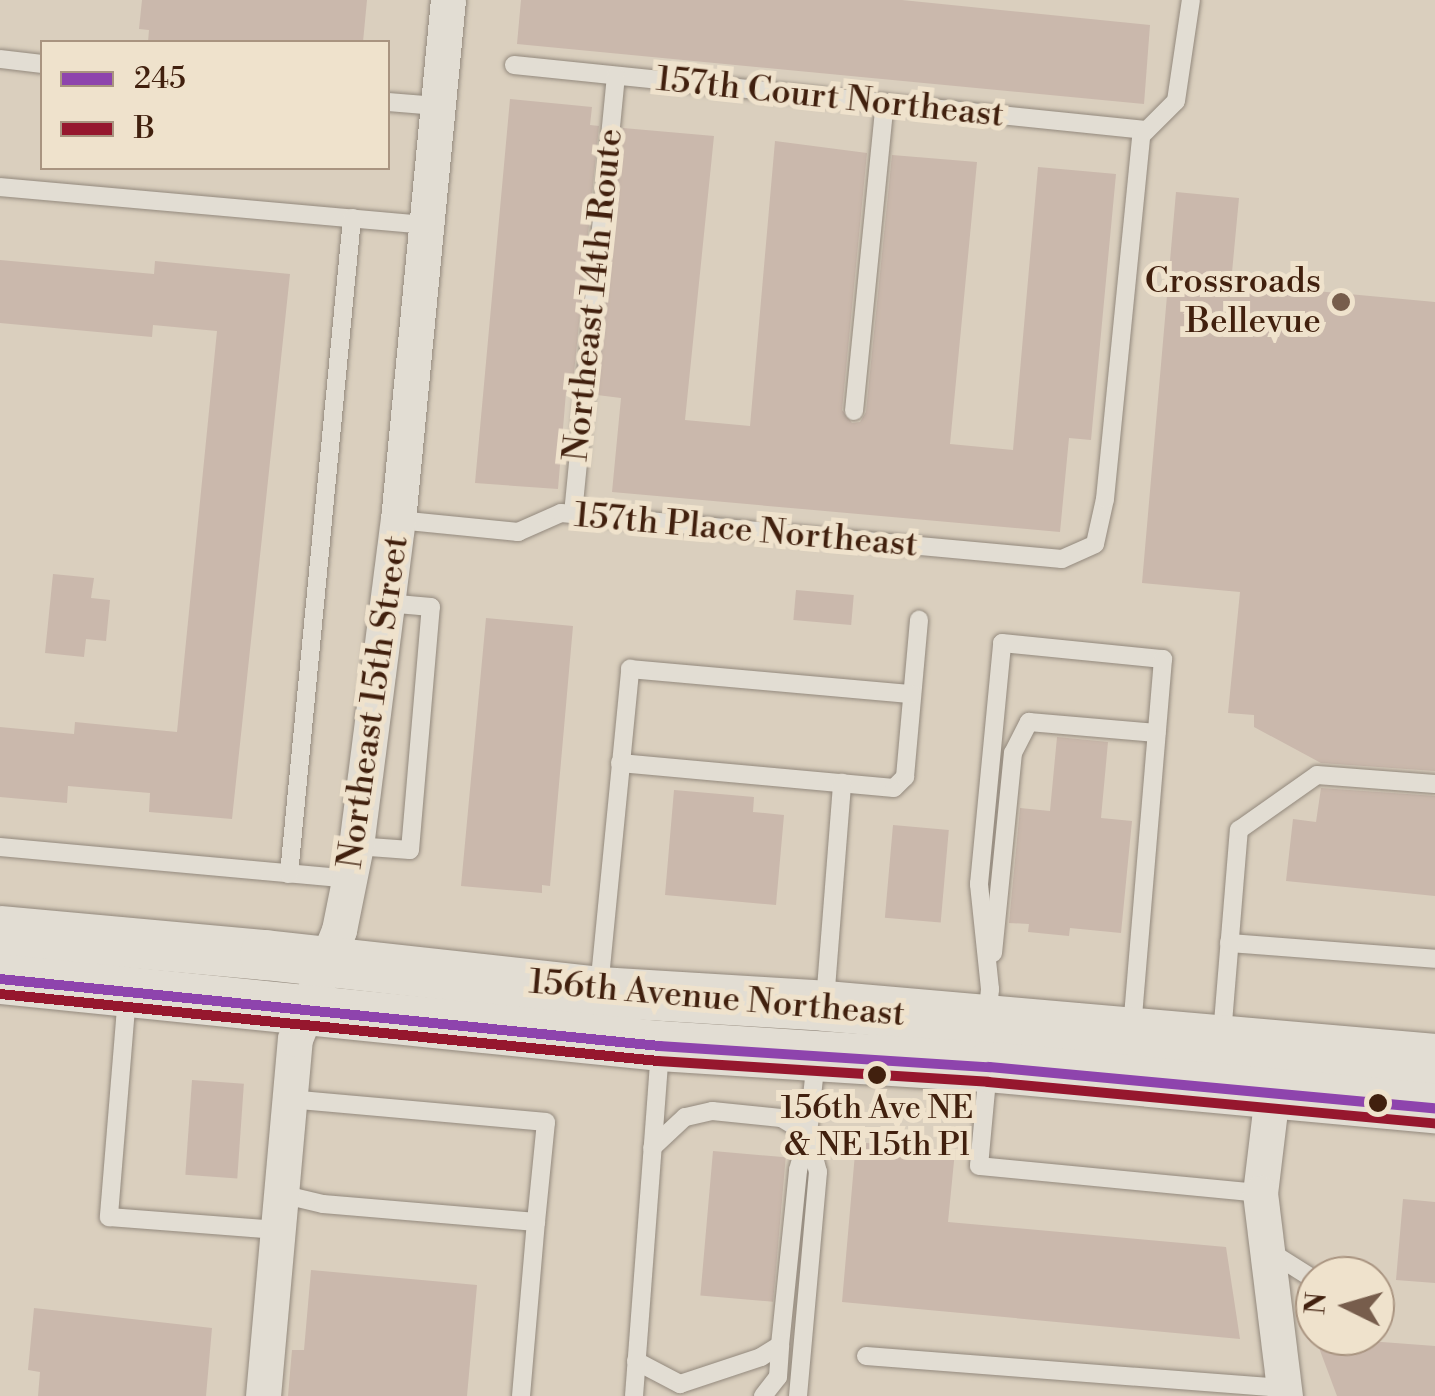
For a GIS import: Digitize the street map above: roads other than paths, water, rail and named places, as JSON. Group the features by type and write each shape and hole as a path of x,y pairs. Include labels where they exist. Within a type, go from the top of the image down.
{"main road":[{"name":"156th Avenue Northeast","path":"0,932 599,992 820,1030"},
{"path":"12,980 54,965 256,980 326,963"},
{"name":"156th Avenue Northeast","path":"12,980 660,1046 820,1030 989,1026 1131,1033 1435,1058"},
{"name":"156th Avenue Northeast","path":"989,1026 1272,1094 1435,1108"}],"street":[{"name":"Northeast 15th Street","path":"263,1396 295,1039 326,963 354,863 398,520 448,0"},
{"path":"1272,1094 1260,1193 1284,1392"}],"lane":[{"path":"1146,130 1176,101 1191,0"},
{"path":"0,60 40,64"},
{"name":"157th Court Northeast","path":"514,65 1146,130"},
{"name":"Northeast 14th Route","path":"573,514 616,76"},
{"path":"390,102 437,106"},
{"path":"854,410 885,103"},
{"name":"157th Place Northeast","path":"398,520 518,532 561,512 1062,559 1095,544 1105,499 1142,136 1146,130"},
{"path":"0,187 426,225"},
{"path":"288,874 352,218"},
{"path":"0,847 288,874 410,850 431,607 386,603"},
{"path":"620,763 894,788 905,777 919,620"},
{"path":"989,1026 979,884 1002,643 1164,659 1131,1033"},
{"path":"599,992 630,669 912,694"},
{"path":"1157,733 1028,722 1013,753 979,1166 1260,1193"},
{"path":"1222,1041 1239,830 1317,775 1435,784"},
{"path":"763,1396 778,1376 798,1170 808,1134 820,1030 842,783"},
{"path":"1229,943 1435,959"},
{"path":"128,990 109,1217 277,1230"},
{"path":"634,1396 660,1046"},
{"path":"289,1100 546,1122 520,1396"},
{"path":"652,1148 686,1116 712,1111 782,1118 808,1134 818,1172 798,1396"},
{"path":"280,1194 323,1204 536,1222"},
{"path":"1267,1250 1295,1268"},
{"path":"636,1360 685,1390 780,1345"},
{"path":"866,1356 1284,1392"}],"place":[{"name":"Crossroads Bellevue","path":"1341,302"},
{"name":"156th Ave NE & NE 15th Pl","path":"877,1075"}]}
